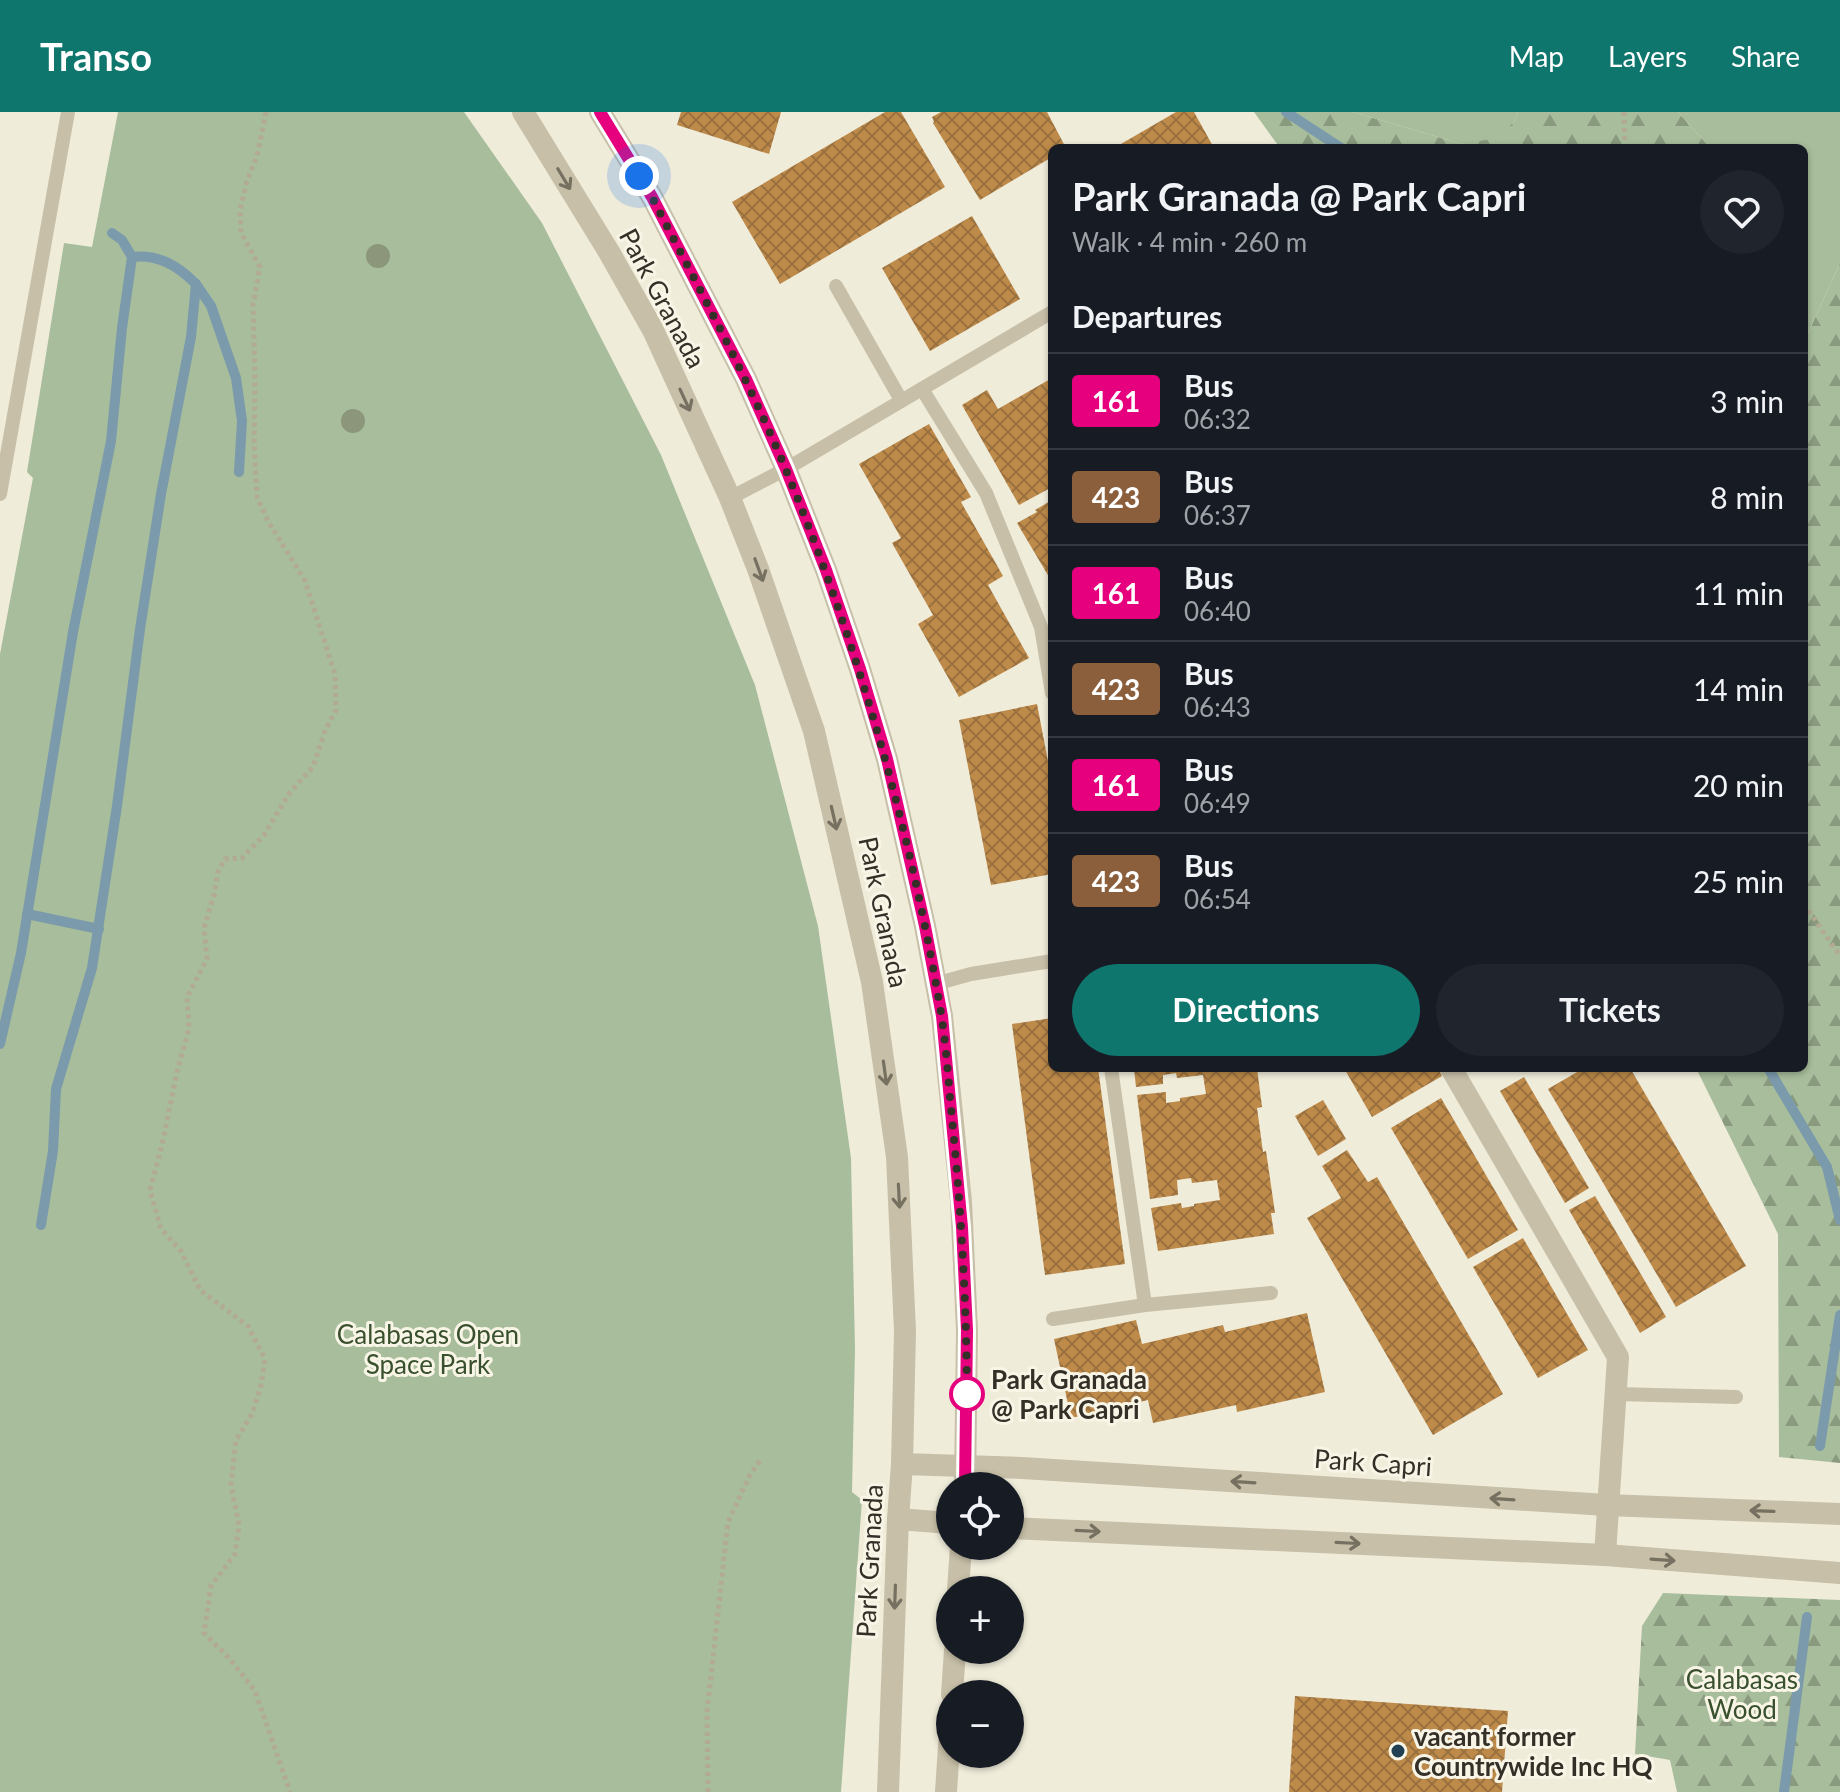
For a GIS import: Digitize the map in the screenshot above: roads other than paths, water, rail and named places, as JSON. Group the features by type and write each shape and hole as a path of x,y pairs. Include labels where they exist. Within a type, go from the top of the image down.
{"street":[{"name":"Park Granada","path":"523,112 653,330 730,498 814,731 872,982 897,1157 905,1331 888,1792"},
{"name":"Park Granada","path":"600,112 652,197 746,379 786,469 826,570 887,759 942,1016 961,1201 967,1330 966,1472"},
{"path":"1453,1072 1618,1357 1605,1555"},
{"name":"Park Capri","path":"902,1464 949,1472"},
{"name":"Park Capri","path":"1024,1478 1840,1514"},
{"path":"898,1519 936,1522"},
{"path":"1024,1529 1605,1555 1840,1573"},
{"path":"946,1792 948,1768"}],"lane":[{"path":"0,494 68,112"},
{"path":"836,286 901,400"},
{"path":"730,498 786,469 1048,314"},
{"path":"922,389 986,493 1041,627 1048,669"},
{"path":"935,984 971,974 1048,962"},
{"path":"1112,1072 1145,1305"},
{"path":"1053,1319 1145,1305 1271,1293"},
{"path":"1615,1394 1736,1397"}],"waterway":[{"path":"1286,112 1335,144"},
{"path":"0,1044 21,953 73,632 111,441 132,257 122,240 112,233"},
{"path":"41,1225 53,1151 56,1089 92,968 140,629 161,494 191,337 196,284 167,263 151,257 132,257"},
{"path":"196,284 211,306 236,378 242,421 239,472"},
{"path":"27,914 99,929"},
{"path":"1770,1072 1827,1167 1840,1220"},
{"path":"1820,1446 1840,1315"},
{"path":"1784,1792 1807,1617"}],"place":[{"name":"Park Granada @ Park Capri","path":"967,1394"},
{"name":"vacant former Countrywide Inc HQ","path":"1398,1751"}],"park label":[{"name":"Calabasas Open Space Park","path":"428,1349"},
{"name":"Calabasas Wood","path":"1742,1694"}]}
